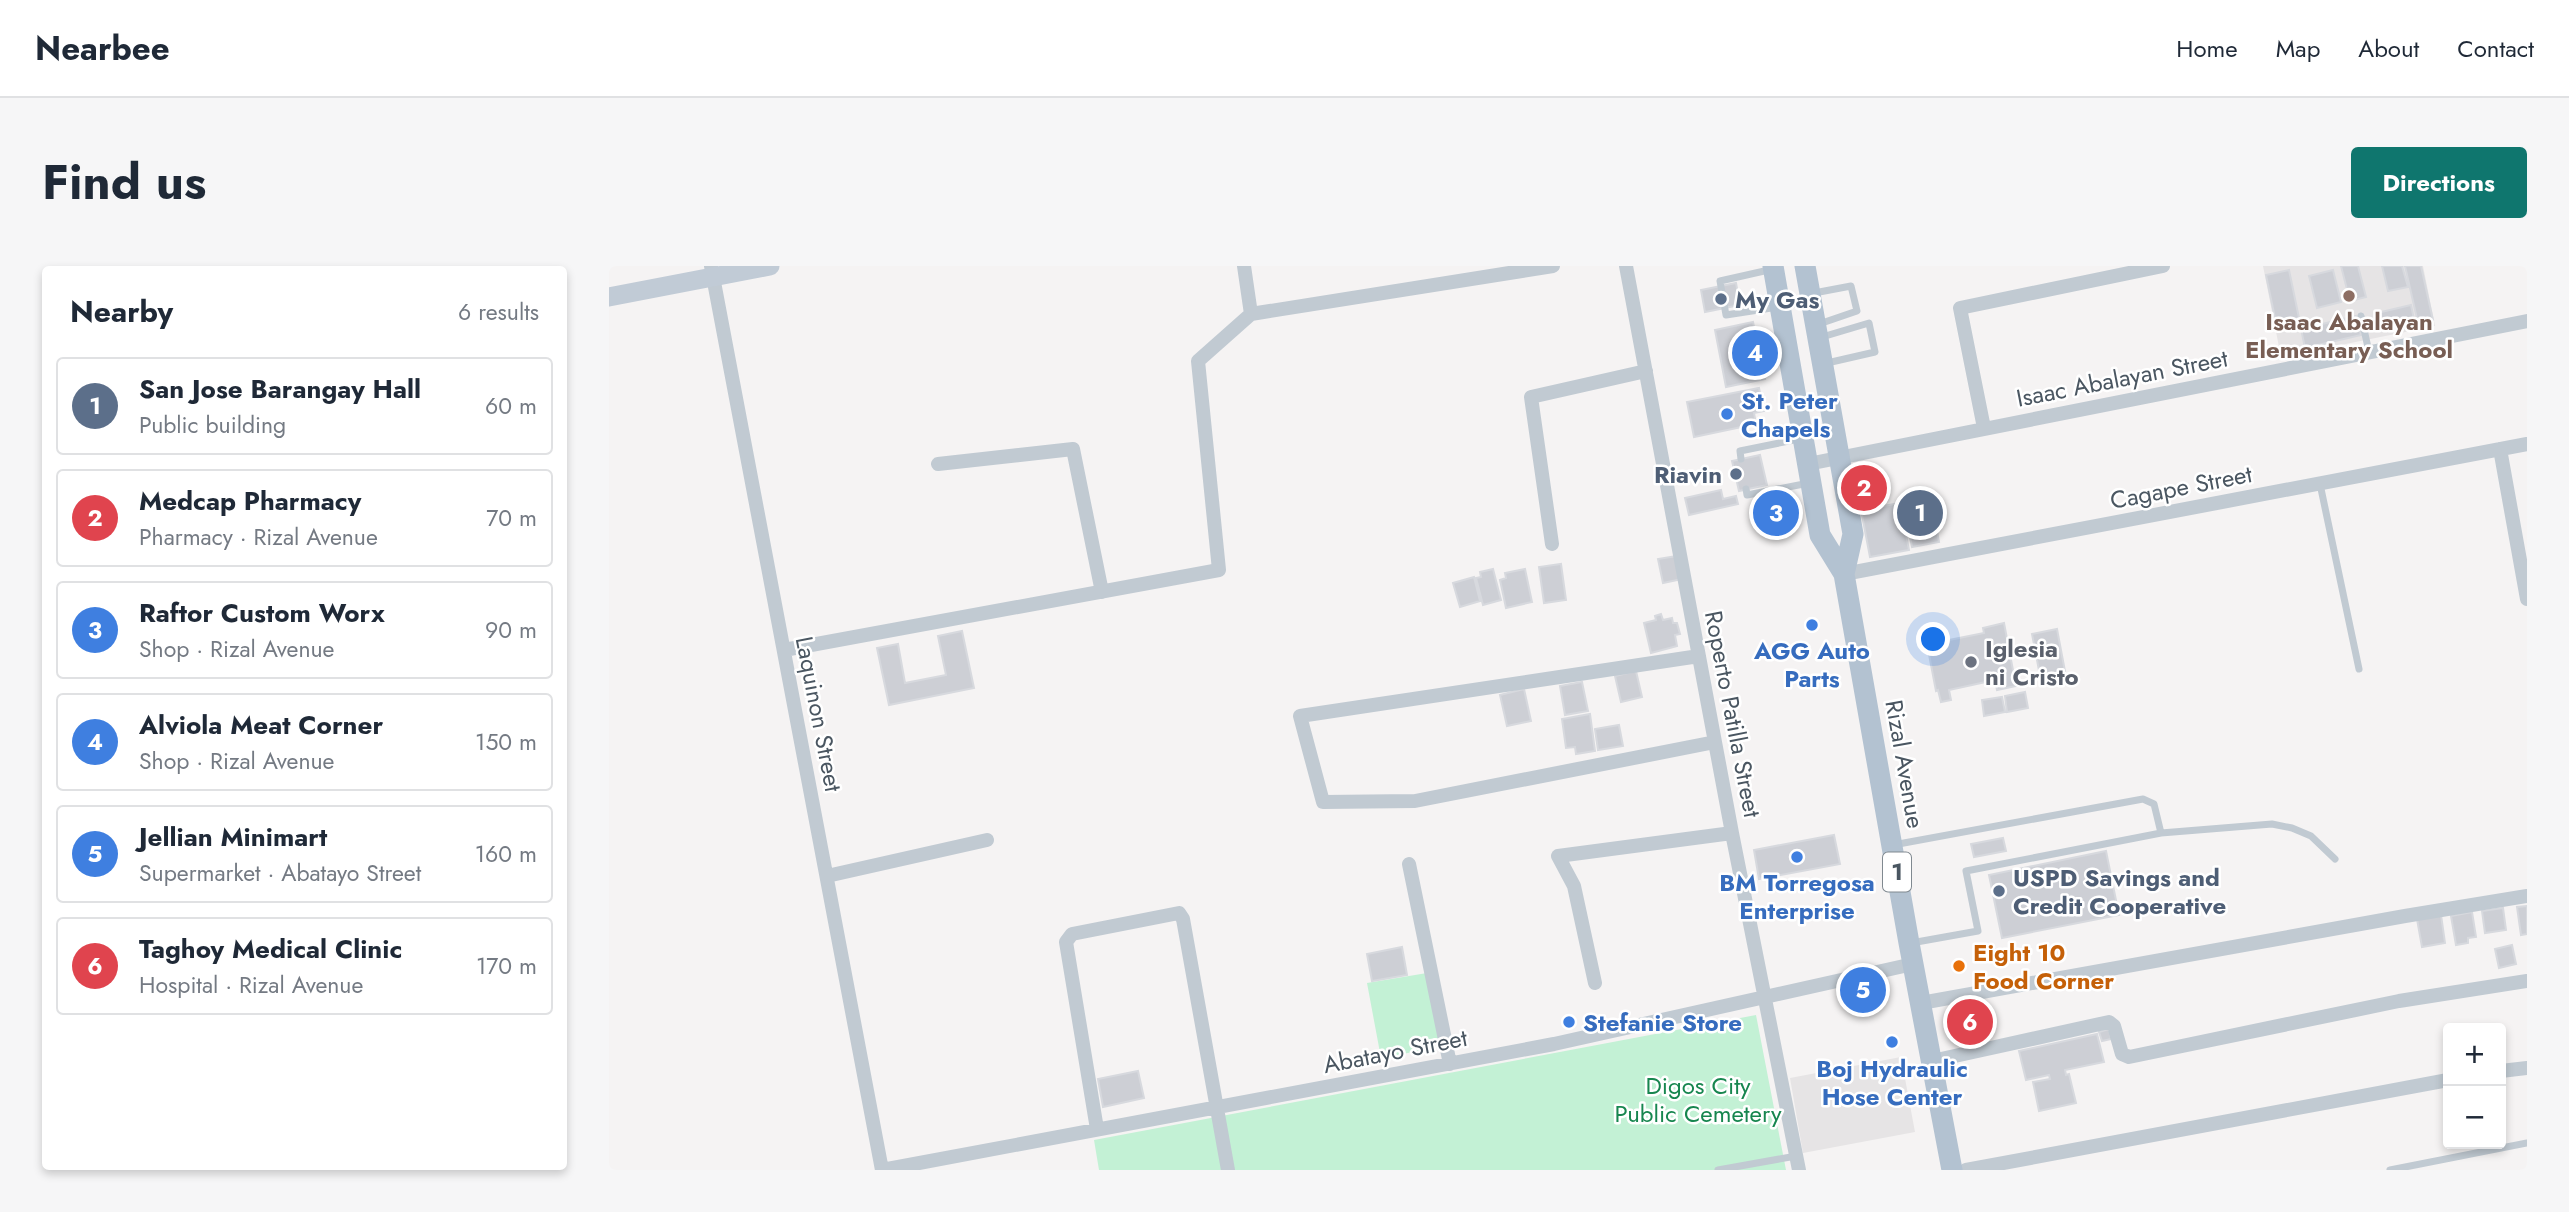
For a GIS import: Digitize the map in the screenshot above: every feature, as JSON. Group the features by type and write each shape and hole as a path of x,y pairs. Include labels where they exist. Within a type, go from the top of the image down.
{"main road":[{"name":"Rizal Avenue","path":"1805,266 1853,534 1844,574"},
{"name":"Rizal Avenue","path":"1773,267 1820,535 1844,574 1952,1170"}],"street":[{"path":"609,297 712,271 770,266"},
{"path":"1244,266 1251,314"},
{"path":"784,650 1219,570 1198,361 1251,314 1553,266"},
{"name":"Roperto Patilla Street","path":"1626,266 1797,1163"},
{"path":"1985,428 1960,308 2163,266"},
{"name":"Laquinon Street","path":"712,271 882,1170"},
{"name":"Isaac Abalayan Street","path":"1809,473 1839,458 2527,321"},
{"path":"1552,544 1531,397 1646,371"},
{"name":"Cagape Street","path":"1844,574 2527,444"},
{"path":"938,464 1073,449 1102,592"},
{"path":"2500,449 2527,599"},
{"path":"1699,656 1300,716 1323,802 1415,801 1715,742"},
{"path":"1595,983 1574,886 1557,856 1732,833"},
{"path":"827,876 986,840"},
{"path":"1409,864 1450,1064"},
{"path":"1920,1003 2527,896"},
{"path":"1097,1129 1066,942 1072,934 1179,913 1183,919 1228,1170"},
{"name":"Abatayo Street","path":"882,1170 1595,1035 1765,998 1911,954"},
{"path":"1932,1060 2109,1023 2114,1026 2122,1054 2134,1057 2399,1001 2527,982"},
{"path":"2506,1070 2527,1068"},
{"path":"1966,1170 2443,1081"}],"lane":[{"path":"1773,267 1720,281 1726,315 1781,307 1851,286 1857,311 1816,331"},
{"path":"2361,316 2369,352"},
{"path":"1816,331 1869,323 1875,352 1822,364"},
{"path":"1741,459 1740,451 1803,439"},
{"path":"1746,489 1747,495 1809,473"},
{"path":"2320,483 2359,669"},
{"path":"1892,846 2143,799 2154,804 2161,833"},
{"path":"1911,954 1977,931 1966,871 2161,833 2272,824 2311,836 2335,859"},
{"path":"2390,1170 2527,1143"},
{"path":"1718,1170 1797,1163"}],"shaded area":[{"name":"Isaac Abalayan Elementary School","path":"2263,266 2423,266 2435,326 2281,357"},
{"path":"1901,1057 1915,1132 1803,1153 1790,1078"}],"green space":[{"path":"1427,973 1440,1047 1381,1058 1367,983"},
{"name":"Digos City Public Cemetery","path":"1756,1015 1786,1170 1099,1170 1094,1140"}],"building":[{"path":"2341,266 2358,266 2366,297 2350,301"},
{"path":"2382,266 2402,266 2408,287 2388,291"},
{"path":"2405,266 2421,266 2433,320 2418,323"},
{"path":"2289,270 2299,318 2276,323 2266,275"},
{"path":"2333,270 2341,302 2317,308 2309,276"},
{"path":"1736,283 1740,305 1705,312 1701,290"},
{"path":"2411,305 2415,324 2381,331 2377,313"},
{"path":"2356,316 2361,335 2305,348 2301,329"},
{"path":"1753,322 1765,379 1726,387 1715,330"},
{"path":"1759,388 1764,411 1754,413 1756,424 1694,437 1687,402"},
{"path":"1760,455 1767,485 1739,491 1732,461"},
{"path":"1721,490 1723,499 1736,496 1738,504 1689,515 1685,498"},
{"path":"1931,496 1939,542 1912,547 1903,502"},
{"path":"1900,503 1909,550 1870,557 1861,510"},
{"path":"1677,556 1682,579 1663,583 1658,559"},
{"path":"1561,564 1566,600 1544,603 1539,567"},
{"path":"1493,569 1501,600 1483,605 1476,578 1481,577 1480,572"},
{"path":"1525,569 1532,602 1506,608 1500,580 1506,578 1505,573"},
{"path":"1474,577 1480,601 1460,607 1453,583"},
{"path":"1661,614 1663,620 1672,618 1673,623 1677,623 1680,634 1675,635 1677,646 1651,653 1644,623 1656,620 1655,616"},
{"name":"Iglesia ni Cristo","path":"2004,623 2016,686 1997,690 1995,680 1949,690 1951,700 1941,702 1938,690 1936,691 1927,644 1930,643 1928,634 1937,632 1939,642 1984,633 1983,628"},
{"path":"2057,629 2067,682 2042,686 2032,634"},
{"path":"962,631 974,688 889,705 877,648 898,644 905,683 946,675 938,636"},
{"path":"1636,671 1642,697 1621,702 1615,676"},
{"path":"1582,682 1588,711 1565,715 1560,686"},
{"path":"1524,689 1531,721 1507,726 1500,695"},
{"path":"2025,692 2028,708 2007,712 2005,696"},
{"path":"2002,697 2005,712 1984,716 1982,700"},
{"path":"1590,714 1595,751 1576,754 1575,747 1566,748 1562,719"},
{"path":"1619,725 1623,746 1598,750 1595,729"},
{"name":"BM Torregosa Enterprise","path":"1834,835 1840,864 1759,879 1754,850"},
{"path":"2003,838 2006,851 1974,857 1971,844"},
{"path":"2106,851 2119,915 2002,938 1989,875"},
{"path":"2527,906 2527,934 2521,935 2517,907"},
{"path":"2503,908 2506,930 2485,933 2482,911"},
{"path":"2472,912 2476,937 2468,938 2468,943 2456,945 2451,916"},
{"path":"2441,915 2445,943 2422,947 2417,919"},
{"path":"2512,945 2516,964 2499,968 2495,949"},
{"path":"1402,947 1407,975 1372,981 1367,954"},
{"path":"2109,1029 2111,1039 2102,1041 2099,1032"},
{"path":"2097,1034 2104,1062 2065,1070 2066,1075 2069,1074 2076,1103 2039,1111 2033,1082 2050,1079 2049,1075 2026,1080 2019,1051"},
{"path":"1138,1071 1144,1098 1103,1107 1098,1079"}],"place":[{"name":"Isaac Abalayan Elementary School","path":"2349,296"},
{"name":"My Gas","path":"1721,299"},
{"name":"Alviola Meat Corner","path":"1755,353"},
{"name":"St. Peter Chapels","path":"1727,414"},
{"name":"Riavin","path":"1736,474"},
{"name":"Medcap Pharmacy","path":"1864,488"},
{"name":"Raftor Custom Worx","path":"1776,513"},
{"name":"San Jose Barangay Hall","path":"1920,513"},
{"name":"AGG Auto Parts","path":"1812,625"},
{"name":"Iglesia ni Cristo","path":"1971,662"},
{"name":"BM Torregosa Enterprise","path":"1797,857"},
{"name":"USPD Savings and Credit Cooperative","path":"1999,891"},
{"name":"Eight 10 Food Corner","path":"1959,966"},
{"name":"Jellian Minimart","path":"1863,990"},
{"name":"Stefanie Store","path":"1569,1022"},
{"name":"Taghoy Medical Clinic","path":"1970,1022"},
{"name":"Boj Hydraulic Hose Center","path":"1892,1042"}]}
